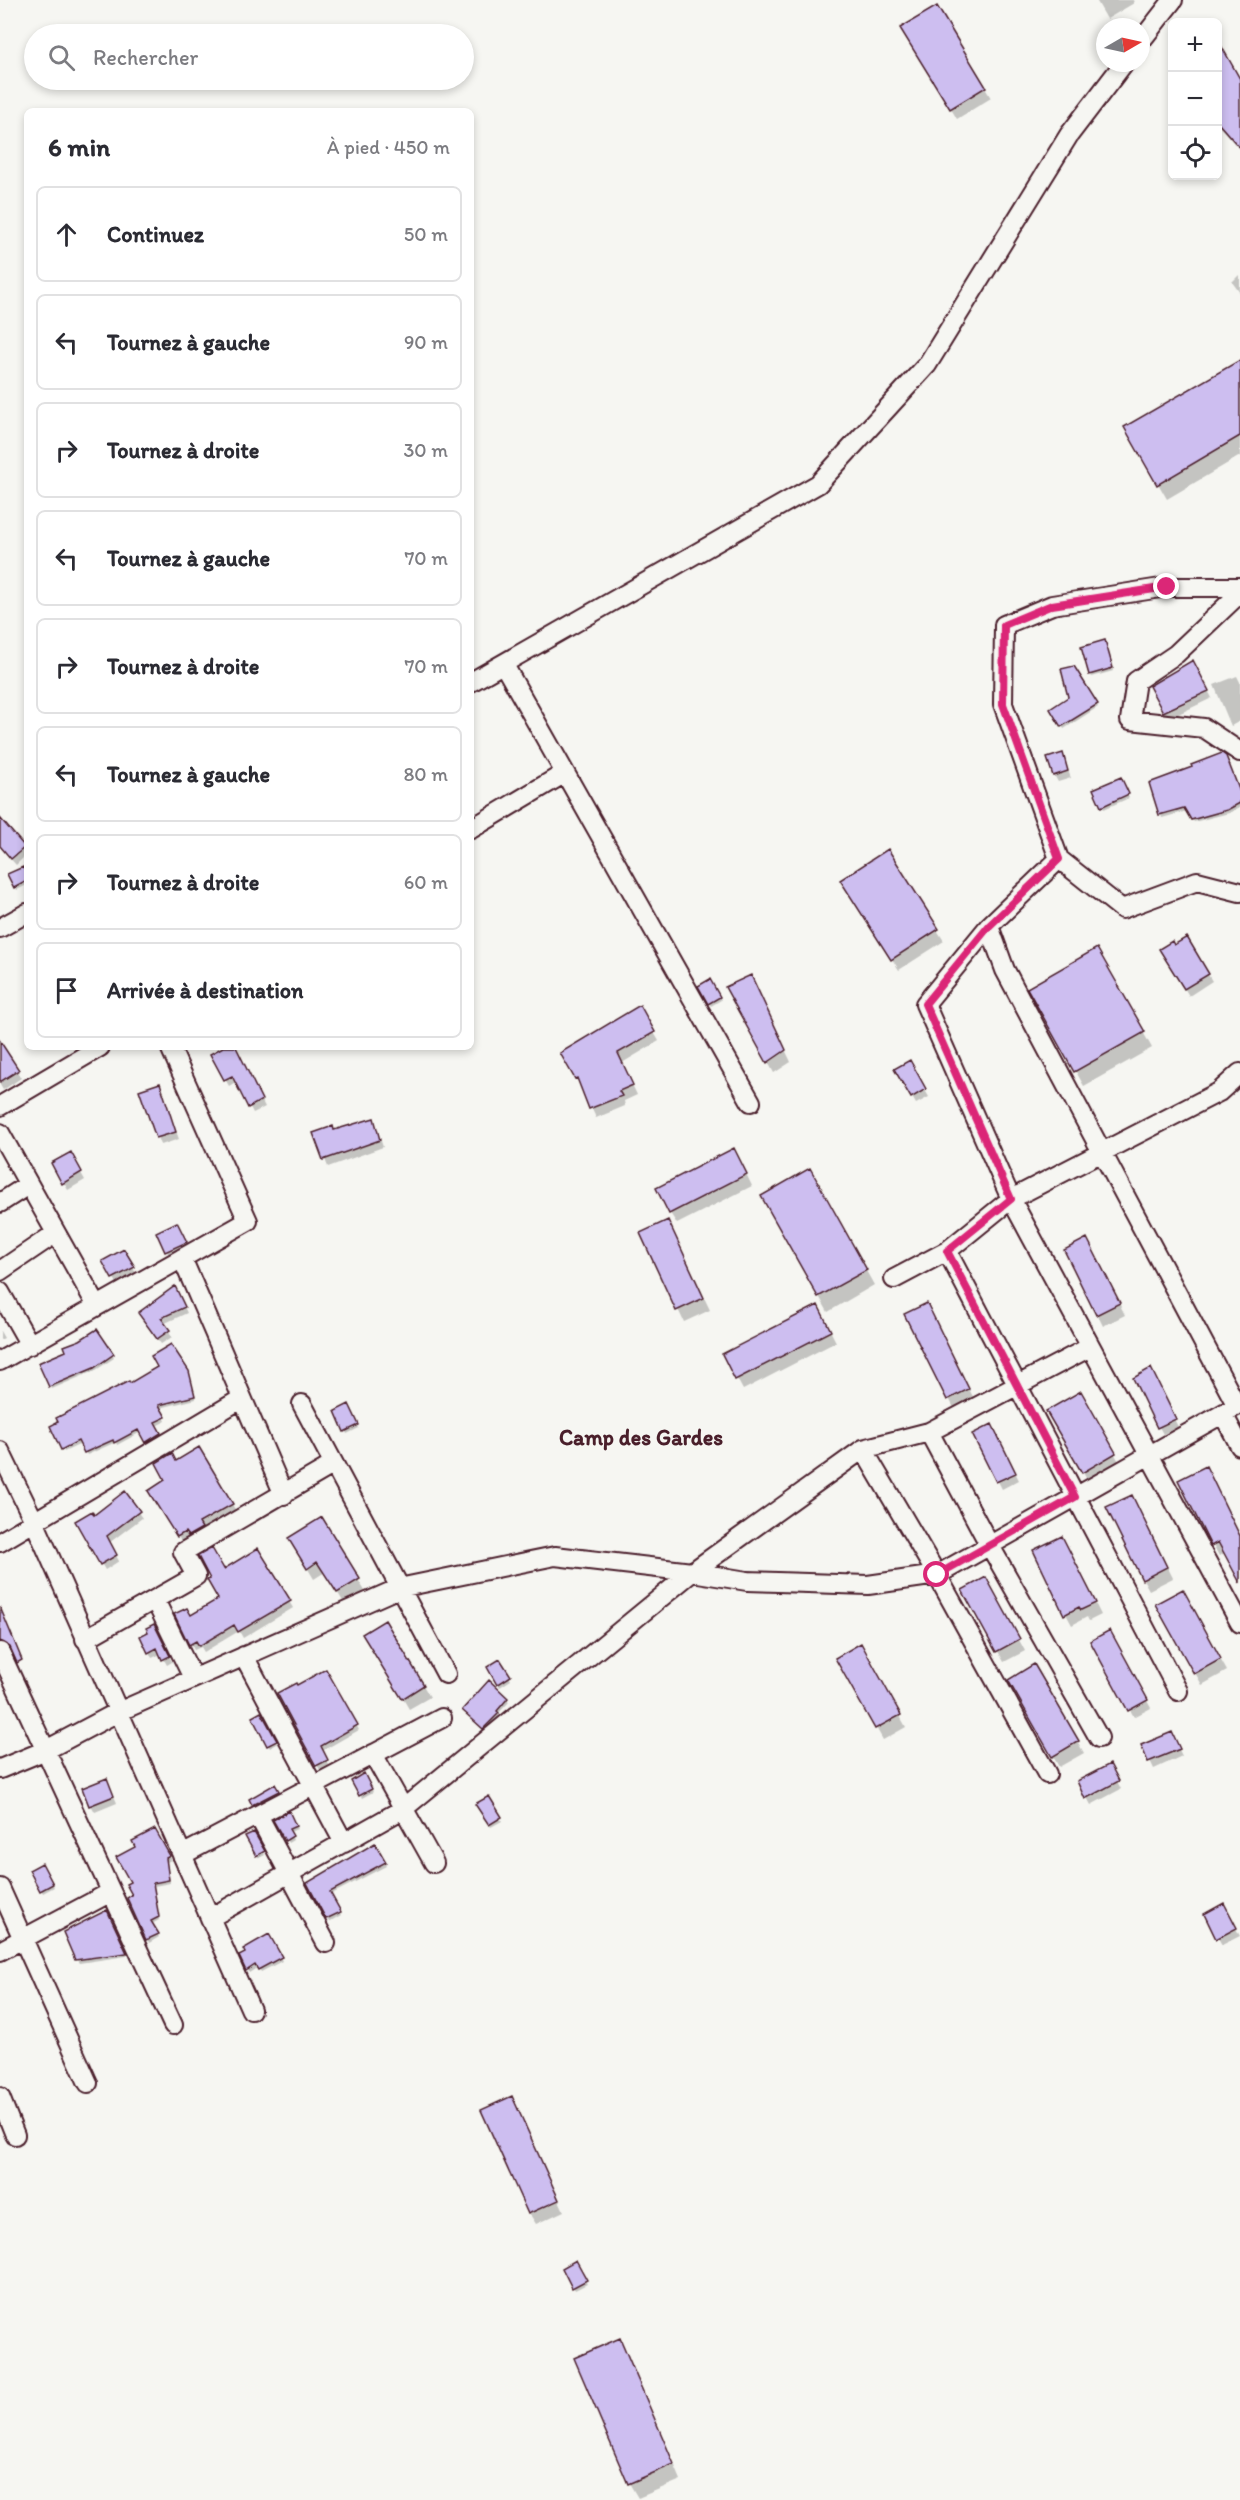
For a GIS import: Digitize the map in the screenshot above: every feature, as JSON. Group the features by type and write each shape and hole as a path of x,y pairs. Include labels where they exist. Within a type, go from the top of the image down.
{"street":[{"path":"1150,29 1173,0"},
{"path":"474,680 818,484 927,365 1069,135 1117,72"},
{"path":"1240,587 1167,587 1052,605 1004,625 1003,704 1059,859 1122,909 1197,881 1240,892"},
{"path":"1240,593 1176,654 1136,681 1130,720 1204,728 1240,752"},
{"path":"504,665 751,1102"},
{"path":"474,827 565,773"},
{"path":"1059,859 989,926 925,1004 1011,1199 1240,1623"},
{"path":"0,928 24,916"},
{"path":"989,926 1005,970 1103,1154 1233,1408 1240,1446"},
{"path":"0,1106 95,1050"},
{"path":"0,1361 248,1221 171,1050"},
{"path":"894,1279 947,1251 1011,1199 1103,1154 1219,1092 1240,1073"},
{"path":"0,1133 97,1306"},
{"path":"0,1203 28,1185"},
{"path":"0,1271 56,1233"},
{"path":"947,1251 1178,1691"},
{"path":"182,1258 284,1494"},
{"path":"0,1292 30,1345"},
{"path":"210,1918 404,1809 692,1572 863,1449 928,1431 1090,1347"},
{"path":"0,1542 241,1399"},
{"path":"302,1404 446,1674"},
{"path":"0,1769 46,1750 118,1712 192,1678 399,1588 555,1556 692,1572 747,1581 868,1585 937,1575 1233,1408"},
{"path":"928,1431 1099,1738"},
{"path":"863,1449 937,1575 1047,1774"},
{"path":"0,1451 34,1521 251,2010"},
{"path":"85,1639 196,1576 183,1552 334,1464"},
{"path":"155,1600 192,1678"},
{"path":"0,1652 173,2025"},
{"path":"244,1656 344,1843"},
{"path":"182,1855 442,1718"},
{"path":"373,1754 434,1863"},
{"path":"258,1815 326,1943"},
{"path":"0,1888 88,2084"},
{"path":"0,1951 111,1892"},
{"path":"0,2097 15,2135"}],"building":[{"path":"937,6 986,87 950,109 900,28"},
{"path":"1222,47 1240,79 1240,148 1222,128"},
{"path":"1240,360 1240,436 1157,485 1124,427"},
{"path":"1105,640 1113,668 1089,675 1081,647"},
{"path":"1193,660 1209,691 1163,712 1149,686"},
{"path":"1074,666 1098,704 1061,727 1050,709 1068,697 1061,669"},
{"path":"1063,753 1068,771 1053,776 1047,758"},
{"path":"1222,753 1226,756 1240,792 1240,803 1227,810 1191,820 1184,808 1159,815 1149,783"},
{"path":"1121,777 1129,794 1101,807 1093,789"},
{"path":"0,818 24,848 11,859 0,846"},
{"path":"888,849 939,929 891,960 840,880"},
{"path":"23,867 24,883 14,888 7,874"},
{"path":"1187,937 1209,974 1184,989 1159,949 1172,941 1174,945"},
{"path":"1097,948 1145,1032 1074,1072 1027,988"},
{"path":"751,975 786,1050 767,1063 725,987"},
{"path":"710,979 720,997 708,1004 698,986"},
{"path":"640,1005 655,1032 618,1053 633,1085 619,1091 622,1096 589,1109 577,1078 575,1079 560,1053"},
{"path":"0,1041 19,1070 0,1082"},
{"path":"217,1050 237,1050 262,1100 248,1108 232,1076 224,1080 210,1054"},
{"path":"910,1060 926,1089 911,1098 894,1069"},
{"path":"160,1083 176,1132 156,1138 139,1090"},
{"path":"374,1118 380,1140 323,1160 313,1133 333,1126 334,1130"},
{"path":"734,1148 747,1174 669,1214 656,1188"},
{"path":"71,1152 82,1172 62,1184 51,1163"},
{"path":"810,1168 867,1270 818,1297 761,1196"},
{"path":"668,1220 704,1298 676,1311 640,1233"},
{"path":"177,1222 187,1242 165,1252 156,1232"},
{"path":"1087,1238 1120,1303 1096,1315 1064,1250"},
{"path":"124,1249 135,1267 112,1279 102,1261"},
{"path":"175,1286 185,1307 161,1318 170,1330 157,1339 138,1313"},
{"path":"927,1303 969,1389 947,1400 904,1314"},
{"path":"818,1305 831,1331 735,1380 722,1354"},
{"path":"97,1329 114,1354 94,1368 49,1387 38,1363 66,1351 64,1346 80,1340"},
{"path":"171,1344 189,1371 195,1396 159,1405 166,1417 155,1422 161,1433 145,1443 138,1430 114,1443 113,1440 84,1453 78,1441 61,1450 50,1426 58,1422 56,1418 129,1381 130,1383 157,1367 151,1356"},
{"path":"1151,1368 1176,1419 1157,1428 1133,1378"},
{"path":"1081,1391 1116,1453 1082,1473 1046,1411"},
{"path":"349,1404 359,1425 344,1432 335,1411"},
{"path":"992,1424 1016,1473 996,1482 972,1434"},
{"path":"199,1447 233,1504 199,1523 202,1528 188,1536 185,1532 177,1537 148,1491 165,1480 156,1463 172,1453 176,1461"},
{"path":"1206,1466 1240,1536 1240,1583 1218,1542 1211,1546 1178,1480"},
{"path":"125,1491 140,1511 107,1536 117,1555 100,1565 75,1521 92,1511 94,1515"},
{"path":"1132,1495 1167,1567 1142,1580 1106,1507"},
{"path":"322,1517 360,1579 337,1593 317,1562 307,1569 288,1538"},
{"path":"1062,1536 1096,1603 1081,1610 1079,1607 1064,1615 1033,1550"},
{"path":"212,1548 224,1569 258,1548 291,1601 238,1632 234,1625 199,1646 196,1641 189,1645 174,1614 187,1608 191,1615 218,1599 207,1580 210,1579 198,1556"},
{"path":"986,1577 1020,1639 996,1652 962,1590"},
{"path":"1183,1589 1221,1659 1194,1674 1155,1604"},
{"path":"0,1607 22,1660 17,1663 10,1647 0,1641"},
{"path":"385,1620 424,1685 402,1699 362,1634"},
{"path":"154,1624 170,1656 162,1660 157,1648 148,1653 140,1636 148,1632 146,1628"},
{"path":"1110,1630 1148,1700 1128,1711 1090,1641"},
{"path":"861,1643 901,1715 875,1729 835,1658"},
{"path":"500,1659 511,1676 497,1685 487,1667"},
{"path":"1034,1664 1079,1741 1052,1757 1008,1680"},
{"path":"326,1669 358,1725 321,1746 328,1760 316,1766 277,1693"},
{"path":"489,1680 508,1698 497,1711 499,1713 483,1729 462,1710"},
{"path":"261,1712 277,1741 267,1746 252,1717"},
{"path":"1172,1732 1180,1749 1148,1762 1141,1745"},
{"path":"1110,1764 1119,1781 1085,1799 1077,1781"},
{"path":"364,1773 372,1789 359,1796 351,1781"},
{"path":"107,1778 114,1796 89,1806 82,1788"},
{"path":"275,1784 279,1791 252,1805 249,1799"},
{"path":"489,1796 502,1817 489,1825 475,1804"},
{"path":"289,1811 296,1826 289,1829 293,1836 285,1841 273,1820"},
{"path":"155,1829 170,1856 166,1858 169,1880 153,1883 159,1917 151,1921 159,1934 146,1940 127,1898 132,1895 126,1884 130,1882 116,1857 135,1847 132,1841"},
{"path":"254,1832 265,1851 256,1856 245,1836"},
{"path":"375,1843 386,1862 330,1892 341,1912 326,1919 307,1883"},
{"path":"42,1863 53,1884 40,1891 29,1870"},
{"path":"1224,1903 1237,1928 1216,1939 1204,1914"},
{"path":"107,1910 127,1953 75,1960 63,1932"},
{"path":"269,1934 282,1957 258,1970 255,1965 246,1971 239,1956 245,1953 243,1949"},
{"path":"512,2096 559,2200 528,2214 481,2110"},
{"path":"576,2260 587,2280 572,2288 562,2268"},
{"path":"620,2338 674,2464 628,2484 574,2358"}],"district":[{"name":"Camp des Gardes","path":"641,1437"}],"route":[{"path":"937,1575 1075,1497 947,1251 1011,1199 925,1004 989,926 1059,859 1003,704 1004,625 1052,605 1167,587"}]}
